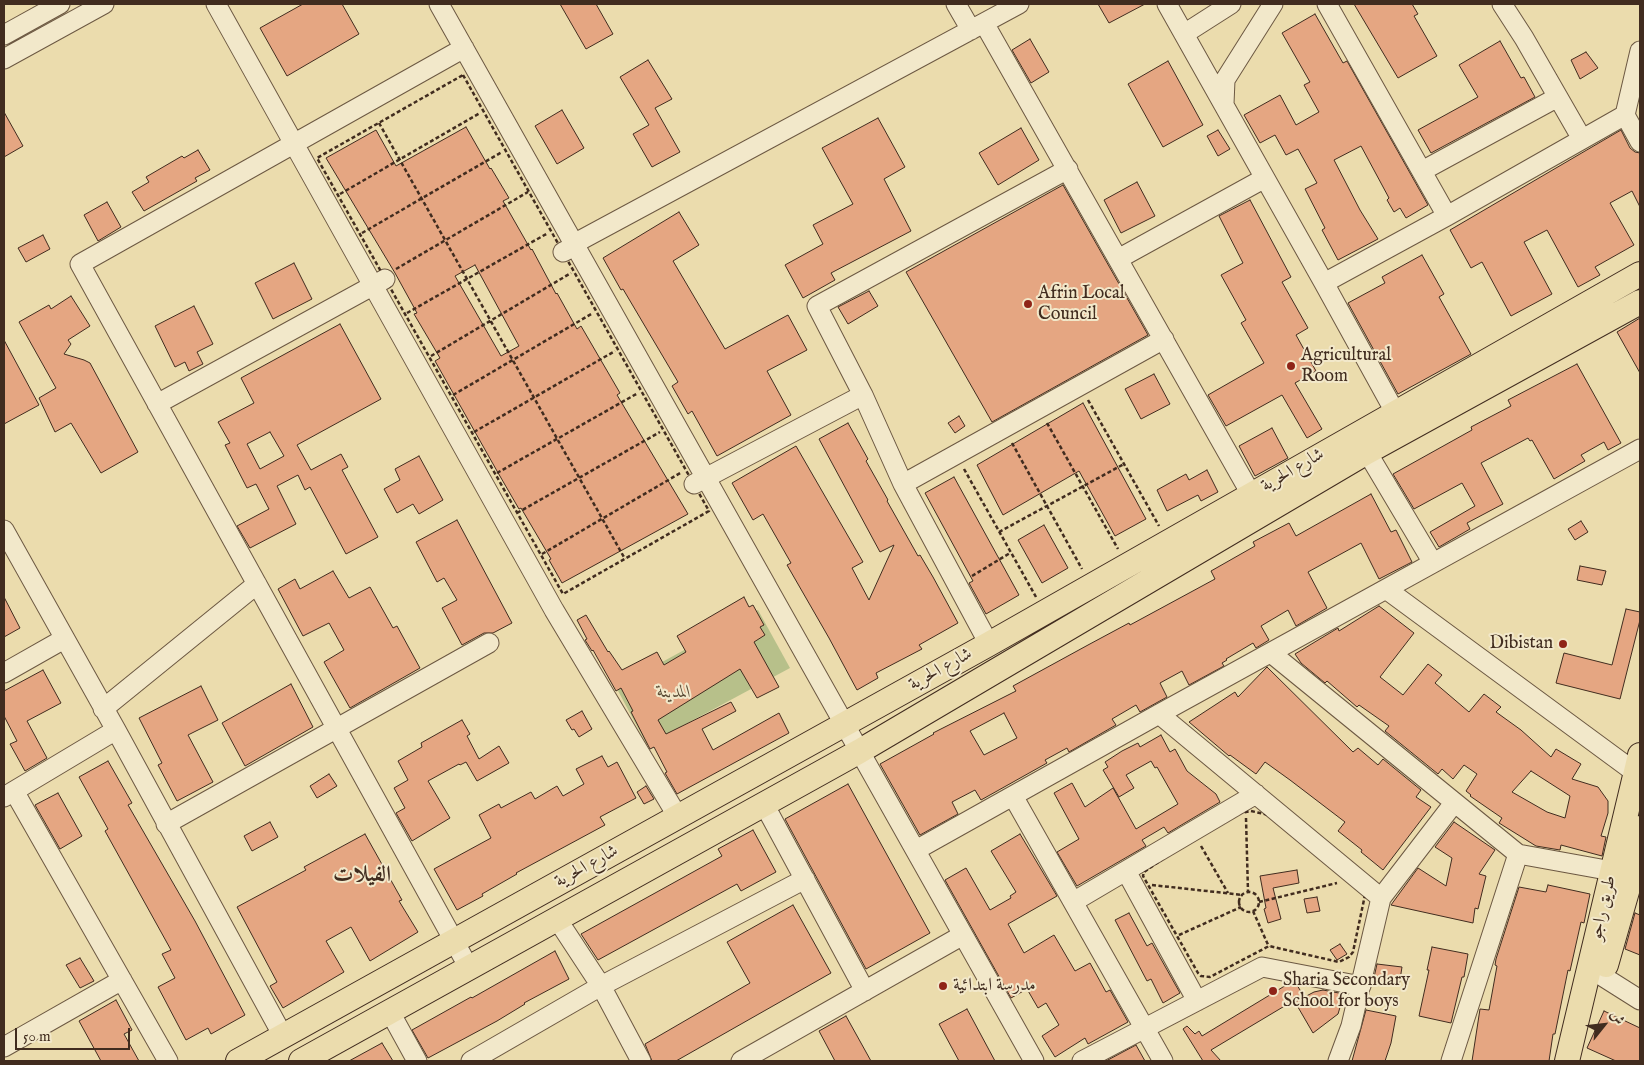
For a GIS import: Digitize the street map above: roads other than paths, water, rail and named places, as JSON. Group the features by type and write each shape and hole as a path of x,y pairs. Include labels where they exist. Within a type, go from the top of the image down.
{"main road":[{"name":"شارع الحرية","path":"238,1061 989,644 1251,494 1367,452 1640,274"},
{"name":"شارع الحرية","path":"301,1061 860,751 1313,472 1395,412 1483,375 1640,302"},
{"name":"طريق راجو","path":"1567,1061 1638,764"},
{"name":"طريق راجو","path":"1580,1061 1602,976 1634,891 1632,857 1640,826"}],"street":[{"path":"4,35 60,4"},
{"path":"4,59 104,4"},
{"path":"216,4 294,144 383,279 554,610 678,817"},
{"path":"439,4 569,249 695,477 845,723 1034,1061"},
{"path":"956,4 978,27 1068,168 1251,494"},
{"path":"569,249 1019,4"},
{"path":"1167,4 1395,412"},
{"path":"1184,34 1231,4"},
{"path":"1224,105 1224,80 1273,4"},
{"path":"1327,4 1447,216"},
{"path":"1510,6 1582,139"},
{"path":"464,48 80,264 469,968"},
{"path":"1640,50 1625,115 1640,142"},
{"path":"1422,171 1558,97"},
{"path":"1324,283 1625,115"},
{"path":"989,644 903,484 818,306 1068,168"},
{"path":"1118,259 1265,178"},
{"path":"157,404 383,279"},
{"path":"903,484 1164,339"},
{"path":"695,477 862,395"},
{"path":"916,850 1640,449"},
{"path":"1367,452 1433,563"},
{"path":"4,530 116,730 283,1036"},
{"path":"103,709 257,584"},
{"path":"1386,589 1638,764"},
{"path":"4,673 64,639"},
{"path":"166,824 489,643"},
{"path":"1271,653 1518,854 1612,871"},
{"path":"1159,714 1381,898"},
{"path":"116,730 9,794 122,980 168,1061"},
{"path":"1073,902 1256,794"},
{"path":"1013,796 1163,1061"},
{"path":"1338,1061 1351,1026 1381,898 1454,802"},
{"path":"764,804 866,991"},
{"path":"1451,1061 1518,854"},
{"path":"1126,871 1197,1001"},
{"path":"472,1061 601,986 805,879"},
{"path":"557,919 601,986 641,1061"},
{"path":"741,1061 963,935"},
{"path":"1082,1061 1262,966 1361,986"},
{"path":"1602,976 1640,1000"},
{"path":"4,1047 122,980"},
{"path":"390,1012 417,1061"}],"place":[{"name":"Afrin Local Council","path":"1028,304"},
{"name":"Agricultural Room","path":"1291,366"},
{"name":"Dibistan","path":"1563,644"},
{"name":"مدرسة ابتدائية","path":"943,986"},
{"name":"Sharia Secondary School for boys","path":"1273,991"}],"district":[{"name":"الفيلات","path":"362,876"}],"park label":[{"name":"المدينة","path":"674,693"}]}
